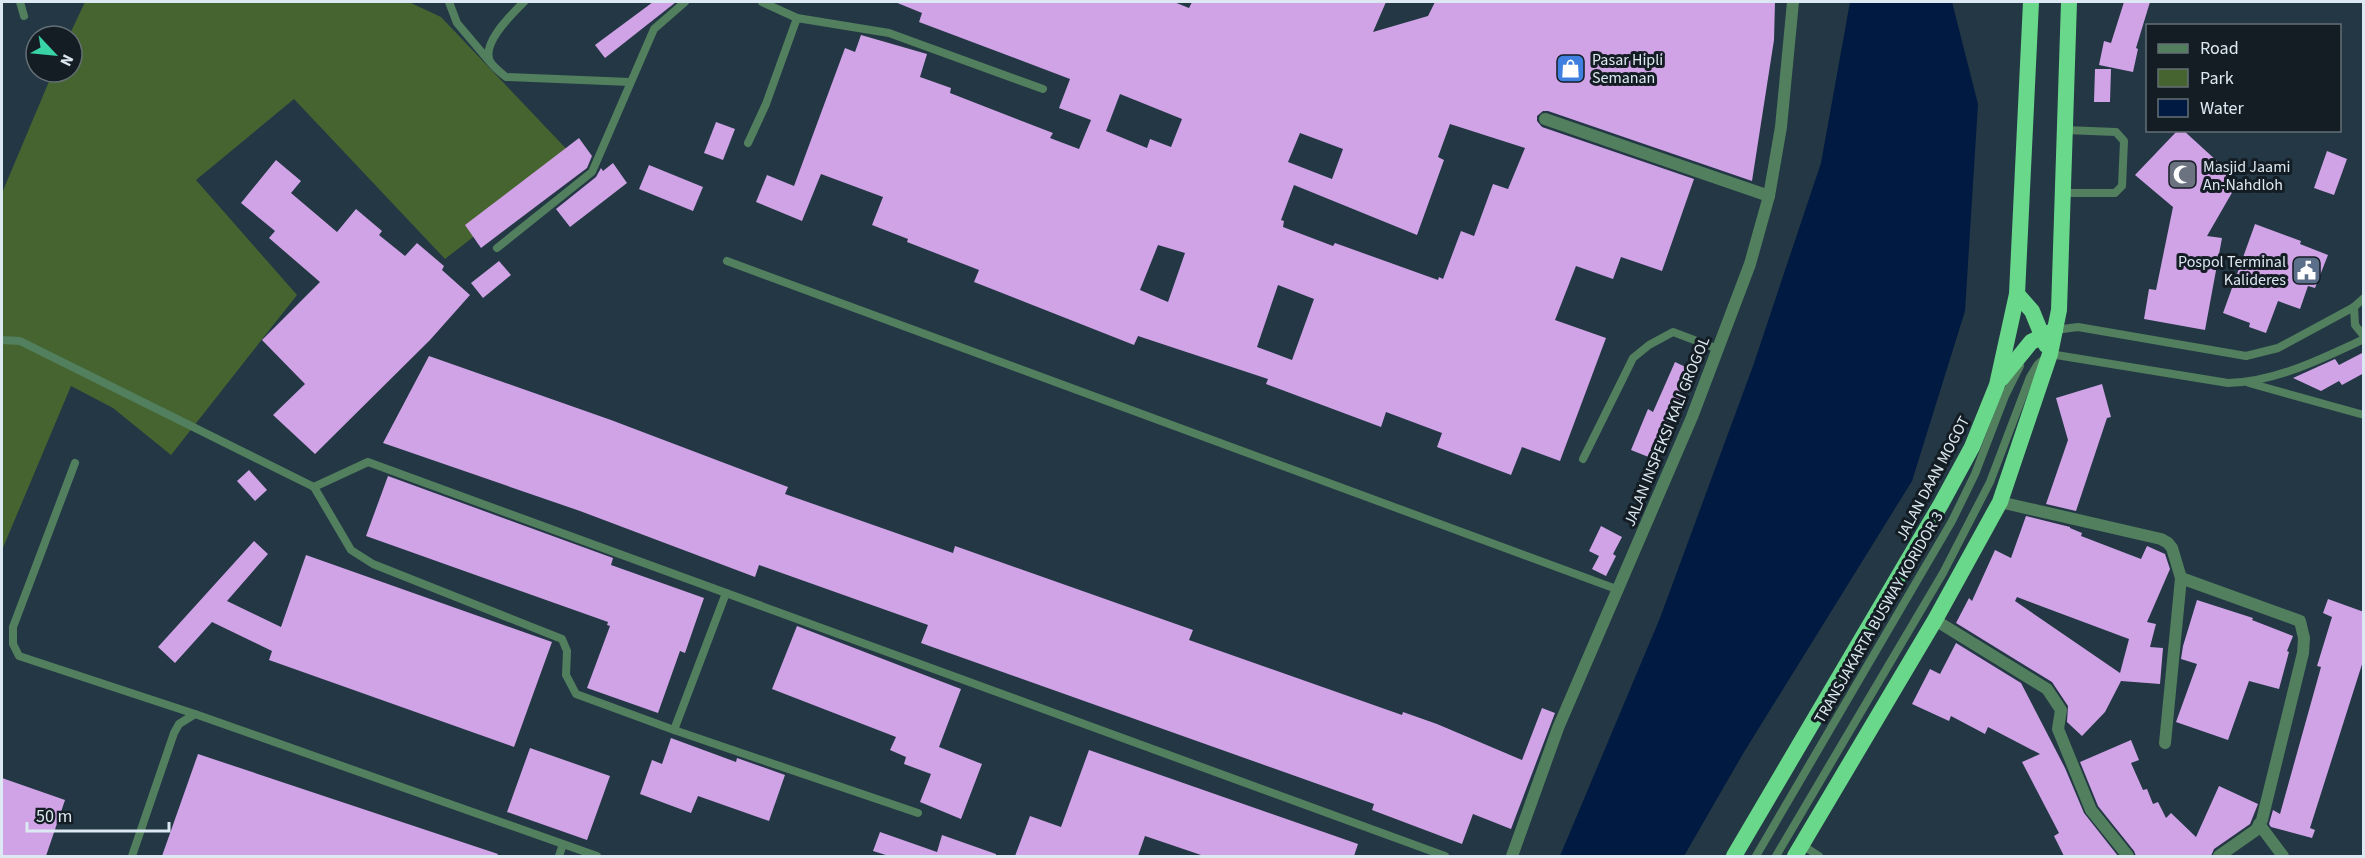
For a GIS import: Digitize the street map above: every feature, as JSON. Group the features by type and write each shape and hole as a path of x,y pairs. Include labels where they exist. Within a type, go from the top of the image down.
{"highway":[{"name":"JALAN DAAN MOGOT","path":"1734,856 1941,504 1972,447 1997,385 2017,294 2031,2"},
{"path":"1997,385 2023,351 2046,334 2059,310 2069,2"},
{"path":"1798,851 1935,620 2000,502 2050,354 2046,334 2032,310 2017,294"}],"street":[{"name":"JALAN INSPEKSI KALI GROGOL","path":"1512,856 1558,728 1692,417 1750,264 1769,196 1781,127 1793,2"},
{"path":"1545,118 1769,196"},
{"path":"2000,502 2161,539 2172,548 2181,578 2165,743"},
{"path":"2181,578 2301,621 2304,653 2259,824 2256,830 2219,856"},
{"path":"1935,620 2048,689 2061,710 2058,729 2091,810 2128,856"},
{"path":"2259,824 2283,856"}],"lane":[{"path":"20,2 24,16"},
{"path":"449,2 457,23 506,77 630,82"},
{"path":"490,62 489,49 504,21 524,2"},
{"path":"497,248 592,172 654,28 685,2"},
{"path":"762,2 796,18 890,33 1043,89"},
{"path":"748,143 766,104 796,18"},
{"path":"2063,193 2115,193 2122,186 2124,141 2116,132 2065,130"},
{"path":"727,261 1619,590"},
{"path":"2046,334 2078,327 2246,356 2278,348 2354,307 2364,298"},
{"path":"2249,383 2310,363 2364,338 2355,325 2354,307"},
{"path":"1583,459 1634,358 1649,345 1673,332 1718,349"},
{"name":"TRANSJAKARTA BUSWAY KORIDOR 3","path":"1756,856 1952,521 1975,474 2017,371 2032,347 2046,334"},
{"path":"2,340 20,340 314,487 351,550 373,564 562,639 567,651 566,675 576,694 918,813"},
{"path":"2050,354 2228,383 2249,383 2364,415"},
{"name":"TRANSJAKARTA BUSWAY KORIDOR 3","path":"1776,856 1943,573 1990,482 2020,398 2038,364 2050,354"},
{"path":"314,487 368,462 1445,856"},
{"path":"75,463 13,627 13,644 19,657 195,714 597,856"},
{"path":"674,730 726,593"},
{"path":"132,856 174,733 179,724 195,714"},
{"path":"559,856 563,844"},
{"path":"1798,851 1819,856"}],"green space":[{"path":"85,2 409,2 441,17 575,158 445,259 294,99 196,180 297,295 171,455 113,408 71,386 2,550 2,193 48,84 84,84 84,24 75,24"}],"water":[{"path":"1850,2 1952,2 1978,104 1965,311 1912,481 1744,752 1684,856 1560,856 1660,618 1753,366 1821,163"}],"building":[{"path":"653,2 676,2 605,58 595,45"},
{"path":"895,2 1174,2 1189,8 1192,2 1386,2 1373,32 1428,16 1435,2 1775,2 1774,40 1752,181 1548,111 1543,111 1537,116 1537,121 1542,127 1694,179 1662,271 1621,257 1613,279 1576,266 1555,320 1606,338 1560,461 1522,447 1511,475 1437,447 1442,433 1386,412 1381,427 1266,384 1268,379 1138,336 1134,345 974,282 979,270 907,242 908,239 872,225 883,197 821,174 802,221 756,202 767,175 794,186 845,48 855,52 861,35 927,54 920,77 951,88 950,93 1053,133 1050,138 1079,149 1091,120 1059,108 1070,79 919,22 922,13","holes":["1120,94 1182,119 1171,147 1150,139 1147,148 1106,131","1450,124 1525,148 1508,189 1493,184 1474,236 1461,231 1443,279 1439,277 1438,280 1335,243 1333,246 1283,227 1284,221 1281,220 1294,185 1417,235 1444,160 1438,157","1300,133 1343,149 1332,179 1288,162","1158,245 1185,253 1168,302 1140,290","1278,285 1314,299 1292,360 1257,347"]},
{"path":"2124,2 2150,2 2136,48 2138,49 2133,72 2099,65 2104,41 2111,43"},
{"path":"2095,69 2111,69 2110,102 2094,102"},
{"path":"716,122 735,129 723,160 704,153"},
{"path":"2176,132 2185,132 2229,172 2227,174 2237,184 2207,236 2222,238 2205,330 2144,319 2149,289 2156,290 2173,207 2135,175"},
{"path":"579,138 592,156 587,168 481,248 465,225"},
{"path":"2327,151 2347,159 2334,195 2314,188"},
{"path":"276,160 301,181 291,193 337,232 356,209 382,231 379,235 405,256 417,243 444,266 442,270 470,295 430,340 315,454 273,415 305,384 262,340 320,282 269,238 275,231 241,203"},
{"path":"613,163 627,183 570,227 556,209 596,177 601,168 603,171"},
{"path":"649,165 703,187 693,211 639,189"},
{"path":"2255,224 2301,241 2300,244 2328,255 2315,288 2308,286 2300,309 2278,301 2266,333 2249,327 2250,323 2223,313"},
{"path":"499,261 511,275 483,298 471,283"},
{"path":"2364,352 2364,373 2342,385 2339,381 2321,391 2293,378 2335,359 2339,365"},
{"path":"429,356 611,420 788,487 785,494 953,553 955,546 1193,630 1189,640 1402,715 1403,712 1437,724 1522,760 1542,708 1555,713 1511,829 1473,814 1462,844 1372,810 1374,804 921,643 928,625 759,565 755,577 580,511 383,443"},
{"path":"1675,362 1692,370 1656,460 1631,450 1648,409 1653,412"},
{"path":"2102,384 2111,417 2107,418 2076,511 2046,504 2068,440 2056,398"},
{"path":"249,470 267,490 255,501 237,481"},
{"path":"388,476 613,558 611,565 704,598 685,653 680,651 658,713 587,688 610,626 607,625 608,622 366,536"},
{"path":"2026,516 2070,527 2082,533 2081,536 2141,559 2147,546 2165,554 2170,569 2147,622 2156,624 2150,647 2163,648 2160,684 2121,681 2105,712 2082,736 2067,722 2068,706 2052,682 1956,623 1969,598 1972,601 1995,550 2011,558","holes":["2017,597 2129,639 2120,673 2015,601"]},
{"path":"1601,526 1622,537 1613,554 1616,556 1606,576 1592,569 1599,556 1589,551"},
{"path":"254,541 268,554 227,601 281,627 306,555 552,642 514,747 269,660 272,651 212,622 175,663 158,647"},
{"path":"2328,599 2364,612 2364,658 2310,828 2315,830 2312,838 2271,827 2269,824 2273,810 2280,814 2321,667 2317,666 2332,617 2323,613"},
{"path":"2197,600 2253,618 2252,620 2293,636 2287,651 2289,652 2279,689 2249,681 2228,740 2176,722 2197,664 2181,659"},
{"path":"797,626 961,689 939,747 982,764 961,819 920,802 931,774 904,764 906,757 890,750 896,737 772,689"},
{"path":"1956,643 2021,683 2065,768 2084,813 2118,856 2064,856 2054,836 2059,833 2022,762 2040,754 1988,727 1985,734 1951,716 1949,721 1912,704 1930,669 1940,674"},
{"path":"671,738 736,762 737,758 785,775 769,821 698,796 691,813 640,794 652,760 662,764"},
{"path":"2131,740 2139,760 2131,763 2143,790 2147,789 2153,804 2158,802 2166,818 2171,813 2196,837 2219,786 2258,804 2250,824 2214,849 2211,856 2136,856 2098,806 2080,762"},
{"path":"530,748 610,776 587,840 507,812"},
{"path":"1089,750 1358,844 1354,856 1204,856 1145,836 1138,856 1015,856 1030,816 1061,827"},
{"path":"198,754 498,854 497,856 162,856"},
{"path":"2,778 65,800 46,856 2,856"},
{"path":"880,832 937,852 942,835 996,854 996,856 889,856 873,851"}],"place":[{"name":"Pasar Hipli Semanan","path":"1571,68"},
{"name":"Masjid Jaami An-Nahdloh","path":"2182,175"},
{"name":"Pospol Terminal Kalideres","path":"2307,270"}]}
